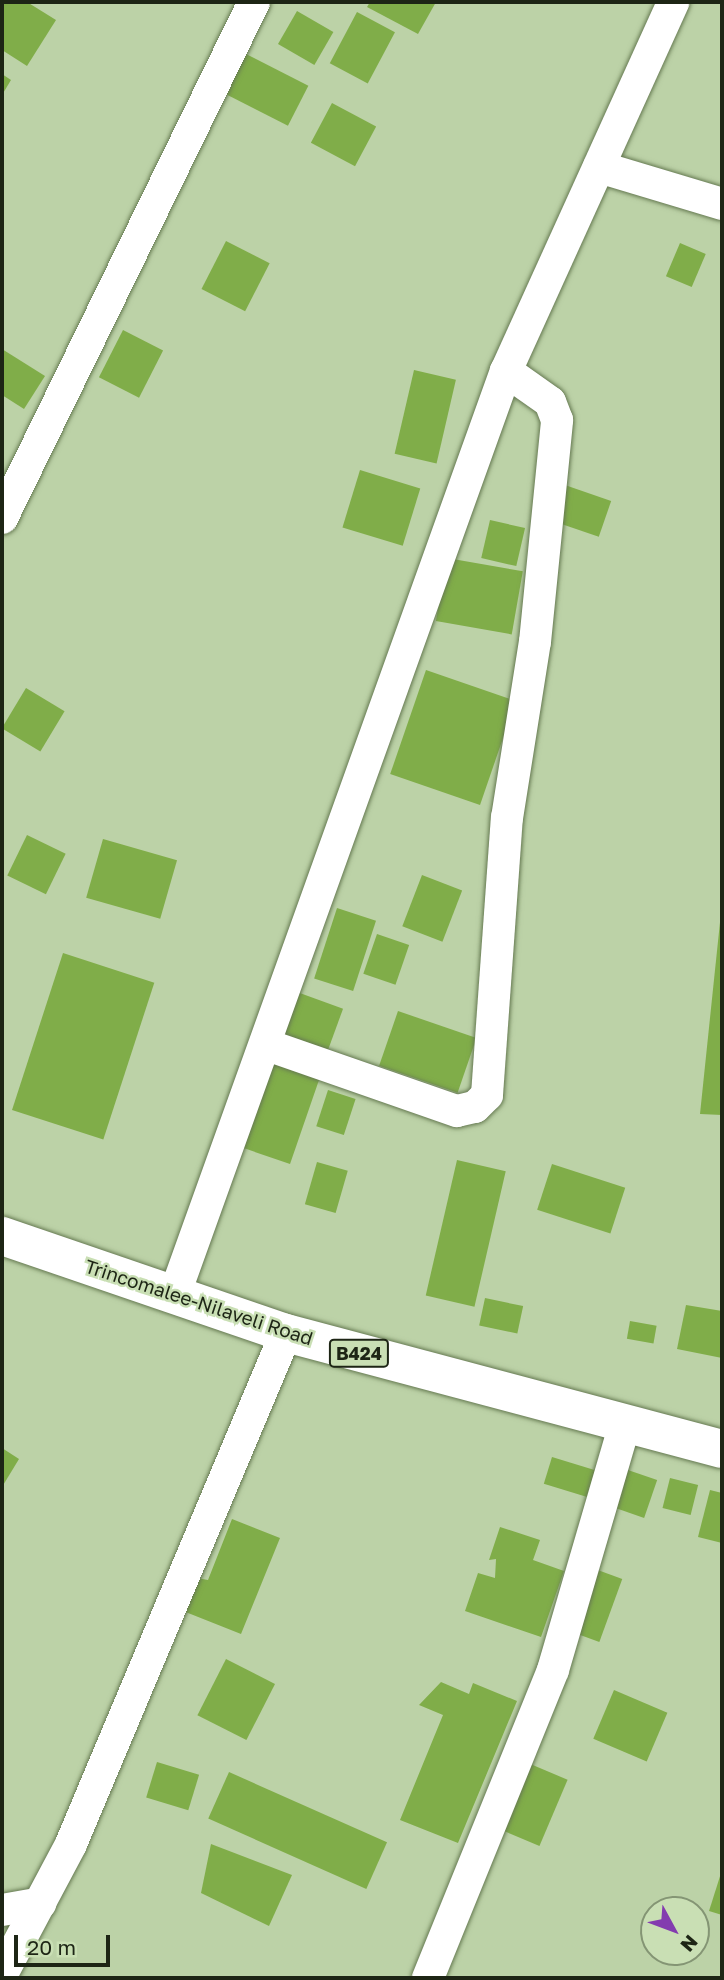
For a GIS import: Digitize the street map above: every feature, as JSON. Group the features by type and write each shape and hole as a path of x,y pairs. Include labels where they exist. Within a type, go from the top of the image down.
{"main road":[{"name":"Trincomalee-Nilaveli Road","path":"2,1236 286,1333 624,1427 722,1450"}],"street":[{"path":"2,518 254,2"},
{"path":"174,1296 267,1045 506,371 673,2"},
{"path":"599,167 722,204"},
{"path":"267,1045 457,1111 475,1107 487,1095 507,818 535,642 557,420 550,402 506,371"},
{"path":"2,1974 40,1903 210,1525 286,1333"},
{"path":"428,1978 553,1670 624,1427"},
{"path":"2,1910 40,1903"}],"building":[{"path":"2,2 27,2 56,20 27,66 2,50"},
{"path":"370,2 436,2 418,34 367,7"},
{"path":"297,11 333,32 314,65 278,44"},
{"path":"357,12 395,32 368,83 330,63"},
{"path":"246,54 308,86 288,126 226,94"},
{"path":"2,74 11,80 2,95"},
{"path":"332,103 376,126 355,166 311,143"},
{"path":"226,241 270,263 245,311 201,289"},
{"path":"680,243 706,254 692,287 666,276"},
{"path":"123,330 163,350 139,398 99,377"},
{"path":"2,349 45,376 24,409 2,395"},
{"path":"414,370 456,380 437,463 395,454"},
{"path":"360,470 420,488 403,546 342,527"},
{"path":"562,484 611,501 599,537 550,520"},
{"path":"490,520 525,528 516,566 481,558"},
{"path":"447,558 523,571 512,634 436,621"},
{"path":"426,670 516,701 480,805 390,774"},
{"path":"26,688 65,711 40,751 2,728"},
{"path":"27,835 66,854 46,894 7,875"},
{"path":"103,839 177,860 160,919 86,898"},
{"path":"422,875 462,890 442,942 402,926"},
{"path":"722,903 722,1115 700,1114"},
{"path":"337,908 376,921 353,991 314,978"},
{"path":"377,934 409,945 395,985 363,974"},
{"path":"63,953 154,983 103,1140 12,1110"},
{"path":"297,992 343,1009 328,1050 282,1033"},
{"path":"398,1011 476,1038 458,1093 379,1066"},
{"path":"273,1063 319,1079 290,1164 244,1148"},
{"path":"328,1090 356,1099 344,1135 316,1126"},
{"path":"457,1160 506,1171 474,1307 426,1295"},
{"path":"317,1162 348,1171 336,1213 305,1204"},
{"path":"552,1164 625,1188 610,1233 537,1210"},
{"path":"485,1298 523,1306 517,1333 479,1325"},
{"path":"686,1305 722,1311 722,1358 677,1349"},
{"path":"630,1321 657,1326 653,1343 627,1339"},
{"path":"2,1448 19,1459 2,1487"},
{"path":"552,1457 597,1471 589,1498 544,1484"},
{"path":"625,1469 657,1480 644,1518 612,1507"},
{"path":"670,1478 698,1485 691,1515 663,1508"},
{"path":"710,1490 722,1493 722,1543 698,1537"},
{"path":"232,1519 280,1538 241,1634 178,1609 191,1577 208,1580"},
{"path":"500,1527 540,1540 533,1560 564,1571 541,1637 465,1611 478,1573 495,1578 496,1559 489,1560"},
{"path":"595,1569 622,1579 599,1642 572,1632"},
{"path":"226,1659 275,1684 246,1740 197,1715"},
{"path":"441,1682 469,1694 473,1683 517,1701 458,1843 400,1820 443,1715 419,1705"},
{"path":"614,1690 667,1713 647,1761 593,1739"},
{"path":"157,1762 199,1775 188,1810 146,1797"},
{"path":"528,1763 568,1780 539,1846 500,1829"},
{"path":"229,1772 387,1842 366,1889 208,1819"},
{"path":"211,1844 292,1875 269,1926 201,1893"},
{"path":"722,1870 722,1915 710,1911"}]}
